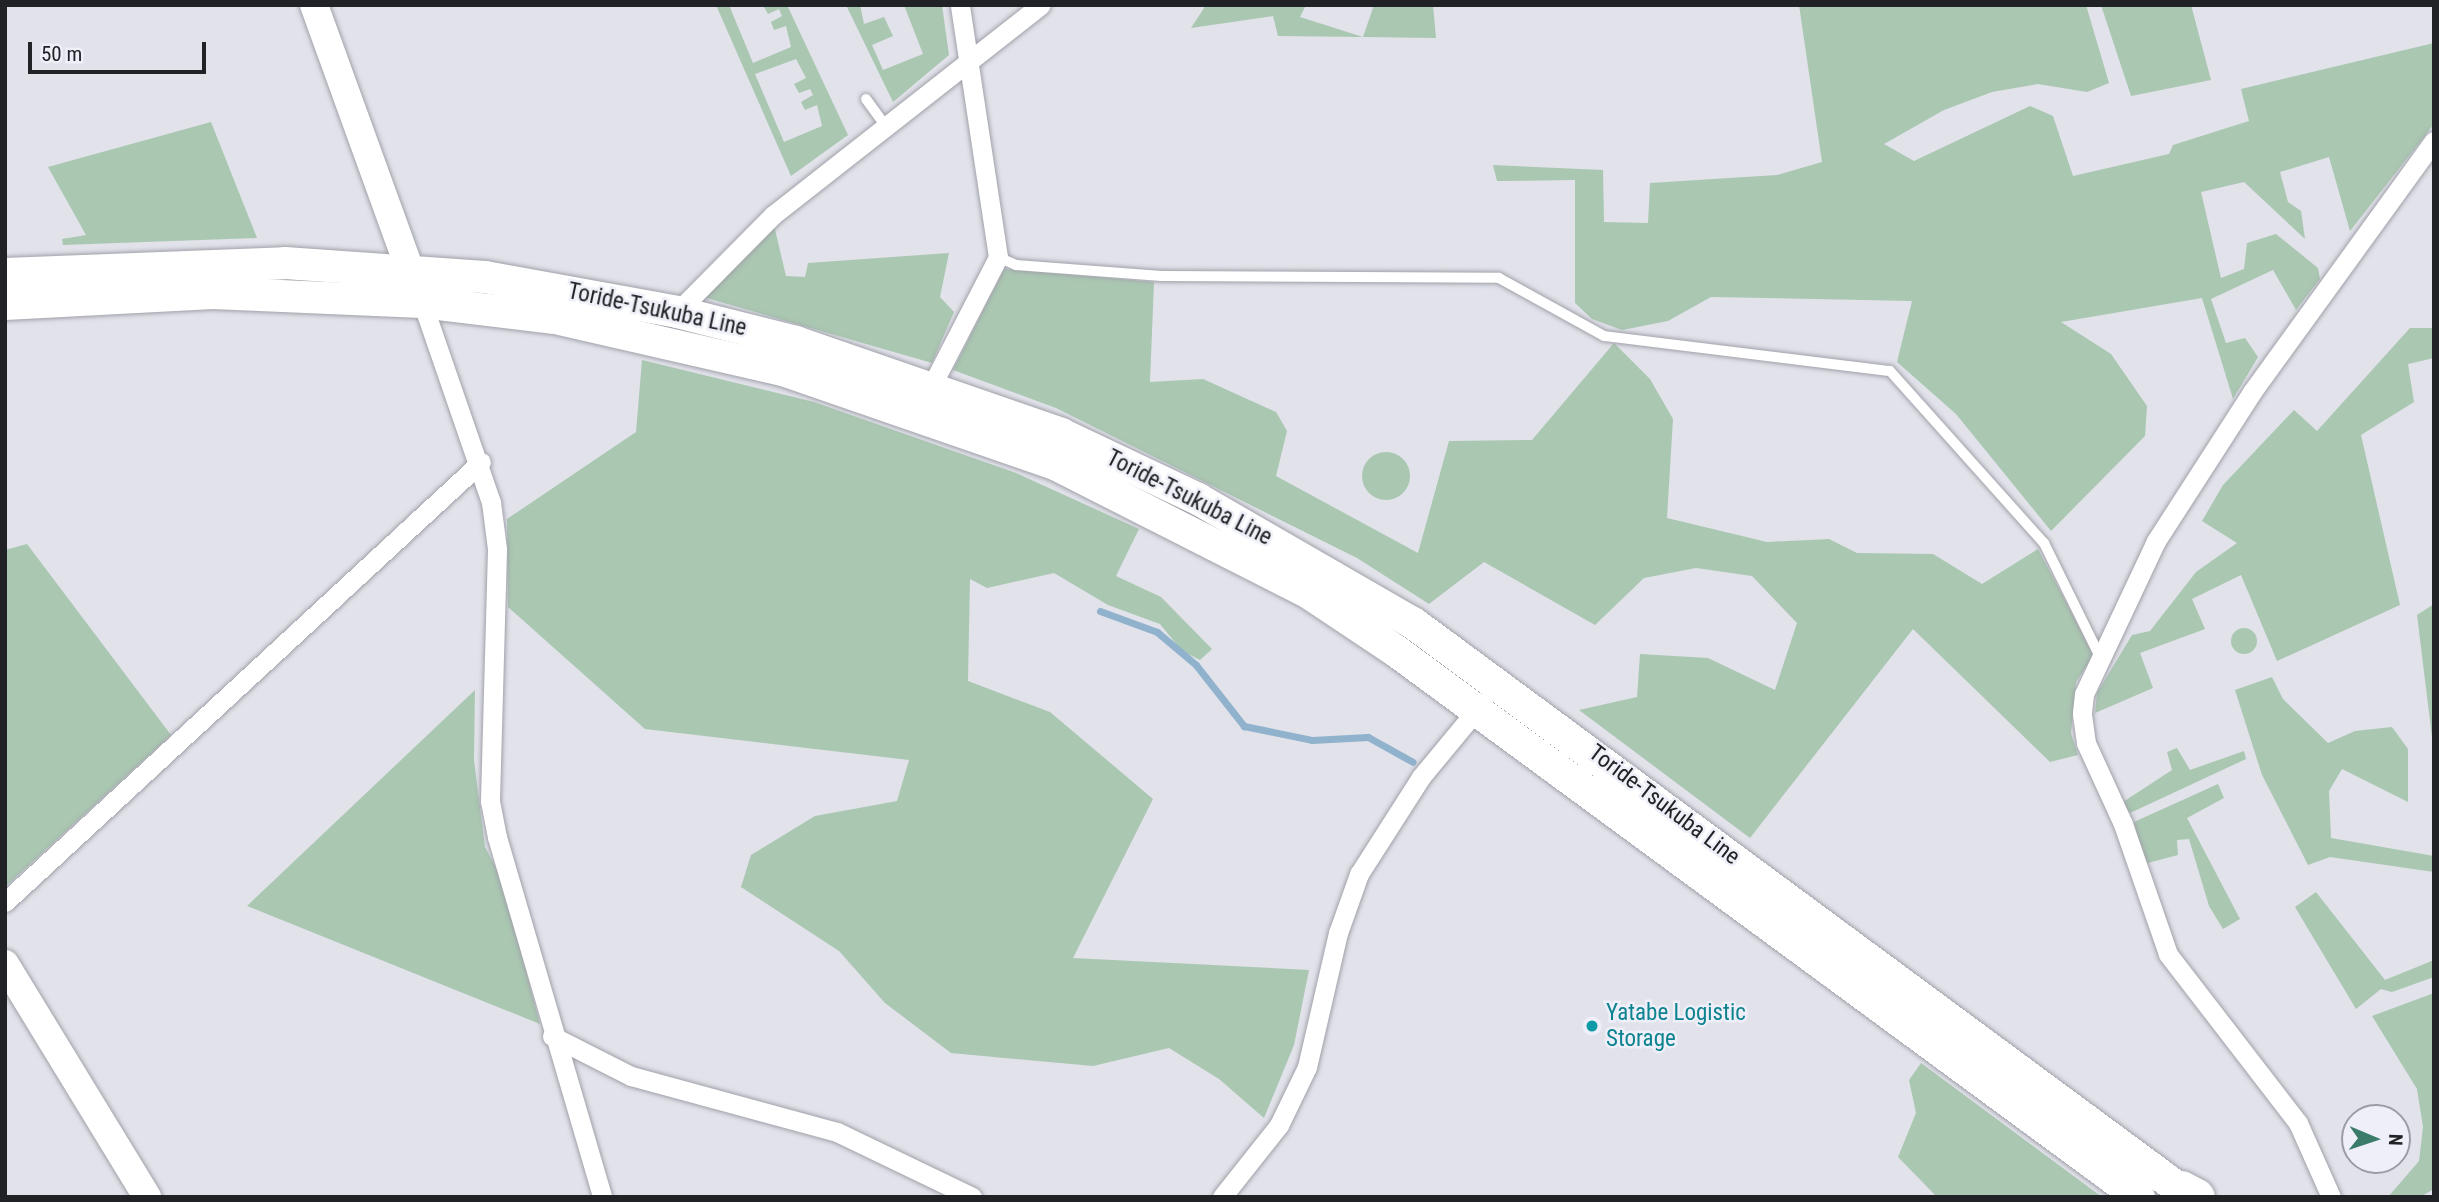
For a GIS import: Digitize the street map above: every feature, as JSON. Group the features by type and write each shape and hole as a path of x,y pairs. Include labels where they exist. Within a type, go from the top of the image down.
{"main road":[{"name":"Toride-Tsukuba Line","path":"5,274 215,263 411,271 485,277 677,312 932,385 1061,434 1198,499 1322,567 1497,681 2189,1194"},
{"name":"Toride-Tsukuba Line","path":"5,304 201,293 422,302 669,341 913,411 1055,464 1309,593 1478,708 2139,1197"}],"street":[{"path":"314,5 481,462 497,549 490,801 552,1036 603,1197"},
{"path":"932,385 998,257 971,57 960,5"},
{"path":"677,312 772,215 887,128 971,57 1041,5"},
{"path":"2331,1197 2298,1123 2168,954 2149,914 2123,824 2086,743 2084,694 2102,662 2163,530 2252,392 2434,141"},
{"path":"5,902 481,462"},
{"path":"1222,1197 1279,1125 1307,1068 1338,933 1359,874 1421,777 1497,681"},
{"path":"5,964 148,1197"},
{"path":"552,1036 631,1076 860,1141 972,1197"}],"lane":[{"path":"866,99 887,128"},
{"path":"998,257 1016,265 1162,276 1499,278 1604,337 1890,371 2044,543 2102,662"}],"green space":[{"path":"716,5 729,5 753,63 791,47 786,26 774,30 771,22 782,16 779,9 768,14 763,5 787,5 848,135 791,176","holes":["796,59 806,78 794,84 799,93 810,89 813,95 801,102 805,110 817,105 822,126 784,142 755,74"]},
{"path":"846,5 860,5 864,24 884,17 893,36 872,45 883,70 923,54 904,5 942,5 949,55 893,102"},
{"path":"1206,5 1306,5 1300,17 1363,37 1278,36 1273,16 1191,28"},
{"path":"1374,5 1433,5 1436,38 1363,37"},
{"path":"1799,5 2086,5 2109,83 2087,92 2038,84 1992,92 1944,110 1884,144 1914,161 2030,106 2053,116 2073,176 2169,154 2173,145 2249,121 2241,89 2434,43 2434,124 2350,231 2329,157 2280,172 2288,202 2301,211 2305,239 2244,182 2201,192 2221,278 2244,269 2247,243 2276,234 2318,268 2320,279 2296,310 2273,270 2211,299 2226,343 2245,338 2258,357 2233,399 2202,298 2061,322 2111,354 2147,406 2145,436 2051,531 1956,414 1897,362 1912,301 1711,297 1668,321 1622,330 1592,319 1575,303 1575,180 1497,181 1493,165 1603,170 1604,222 1648,223 1650,183 1777,175 1822,162"},
{"path":"2101,5 2191,5 2211,80 2131,96"},
{"path":"211,122 257,238 63,245 62,239 86,235 48,167"},
{"path":"774,225 786,276 805,277 808,263 949,253 940,297 954,312 932,363 703,297"},
{"path":"1004,269 1154,282 1150,382 1203,379 1276,412 1287,431 1276,476 1418,553 1449,441 1532,440 1614,343 1650,379 1673,419 1667,518 1767,542 1829,539 1857,553 1933,554 1982,584 2038,549 2094,655 2076,682 2071,733 2078,755 2050,762 1913,629 1750,838 1579,710 1637,697 1640,654 1708,658 1775,690 1797,623 1752,576 1696,568 1644,578 1595,625 1484,562 1429,604 1357,558 1056,408 953,370"},
{"path":"2410,328 2434,328 2434,358 2408,364 2414,402 2361,435 2400,605 2277,661 2241,575 2192,599 2205,629 2140,653 2153,688 2095,713 2097,693 2132,635 2150,631 2196,572 2237,543 2202,521 2223,485 2294,410 2317,431"},
{"path":"642,360 814,402 1016,473 1139,529 1116,576 1161,597 1212,649 1200,660 1182,651 1160,624 1108,605 1054,573 987,588 970,579 968,681 1050,712 1153,799 1073,958 1309,970 1294,1045 1264,1118 1219,1079 1169,1048 1093,1066 951,1053 885,1003 839,951 741,887 751,855 815,816 897,801 909,760 645,729 508,607 507,519 636,432"},
{"path":"1386,452 1403,459 1410,476 1403,493 1386,500 1369,493 1362,476 1369,459"},
{"path":"27,544 171,735 5,887 5,550"},
{"path":"2434,604 2434,745 2433,745 2417,615"},
{"path":"2244,628 2253,632 2257,641 2253,650 2244,654 2235,650 2231,641 2235,632"},
{"path":"2272,677 2283,699 2328,743 2355,731 2392,727 2408,749 2408,802 2342,769 2329,791 2331,838 2434,856 2434,872 2330,857 2308,865 2262,775 2235,690"},
{"path":"475,690 474,760 485,847 501,877 540,1024 247,906"},
{"path":"2177,748 2190,770 2244,751 2246,759 2130,813 2123,802 2172,770 2167,752"},
{"path":"2218,784 2224,798 2187,818 2240,919 2223,929 2209,906 2189,839 2177,840 2178,855 2144,864 2134,822"},
{"path":"2316,892 2385,980 2434,960 2434,977 2392,992 2381,989 2356,1009 2295,907"},
{"path":"2434,993 2434,1189 2420,1197 2388,1197 2408,1174 2411,1174 2419,1161 2423,1127 2417,1089 2372,1016"},
{"path":"1921,1063 2102,1197 1937,1197 1898,1157 1916,1113 1909,1080"}],"waterway":[{"path":"1100,611 1157,632 1196,665 1244,726 1312,740 1368,737 1413,762"}],"place":[{"name":"Yatabe Logistic Storage","path":"1592,1026"}]}
